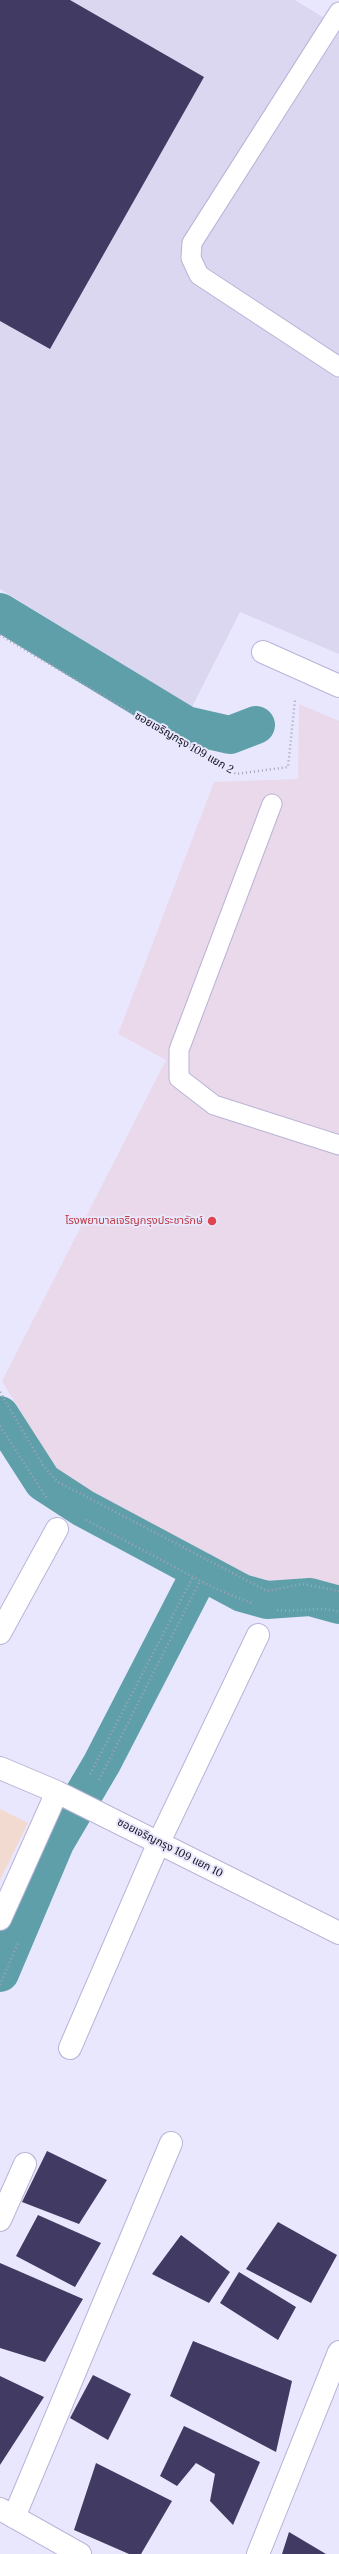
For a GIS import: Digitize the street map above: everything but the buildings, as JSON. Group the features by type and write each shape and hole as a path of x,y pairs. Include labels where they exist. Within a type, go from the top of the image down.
{"street":[{"path":"263,652 339,686"},
{"path":"0,1633 57,1529"},
{"path":"70,2048 159,1842 258,1635"},
{"name":"ซอยเจริญกรุง 109 แยก 10","path":"0,1768 72,1800 159,1842 339,1933"},
{"path":"0,1919 72,1800"},
{"path":"80,2554 7,2513 171,2143"},
{"path":"0,2220 25,2164"},
{"path":"258,2554 339,2352"}],"lane":[{"path":"339,12 192,243 191,258 199,275 339,367"},
{"path":"272,804 179,1050 179,1078 214,1105 339,1144"}],"path":[{"name":"ซอยเจริญกรุง 109 แยก 2","path":"0,635 236,774 288,767 299,668"},
{"path":"0,1392 44,1467 58,1482 267,1591 303,1584 339,1591"},
{"path":"0,1426 45,1498 52,1502"},
{"path":"80,1517 216,1589 259,1606"},
{"path":"72,1800 87,1781 192,1577"},
{"path":"274,1610 290,1612 320,1608 339,1612"}],"shaded area":[{"path":"0,0 295,0 339,27 339,654 240,612 192,707 0,589"},
{"name":"โรงพยาบาลเจริญกรุงประชารักษ์","path":"299,704 339,721 339,1586 304,1578 265,1584 60,1476 2,1381 166,1060 118,1034 214,782 298,779"},
{"path":"0,1809 28,1823 0,1880"}],"waterway":[{"path":"0,612 186,725 230,735 256,725"},
{"path":"0,1415 43,1482 83,1508 242,1593 267,1600 310,1597 339,1605"},
{"path":"0,1973 55,1843 102,1763 201,1571"}],"place":[{"name":"โรงพยาบาลเจริญกรุงประชารักษ์","path":"212,1221"}]}
